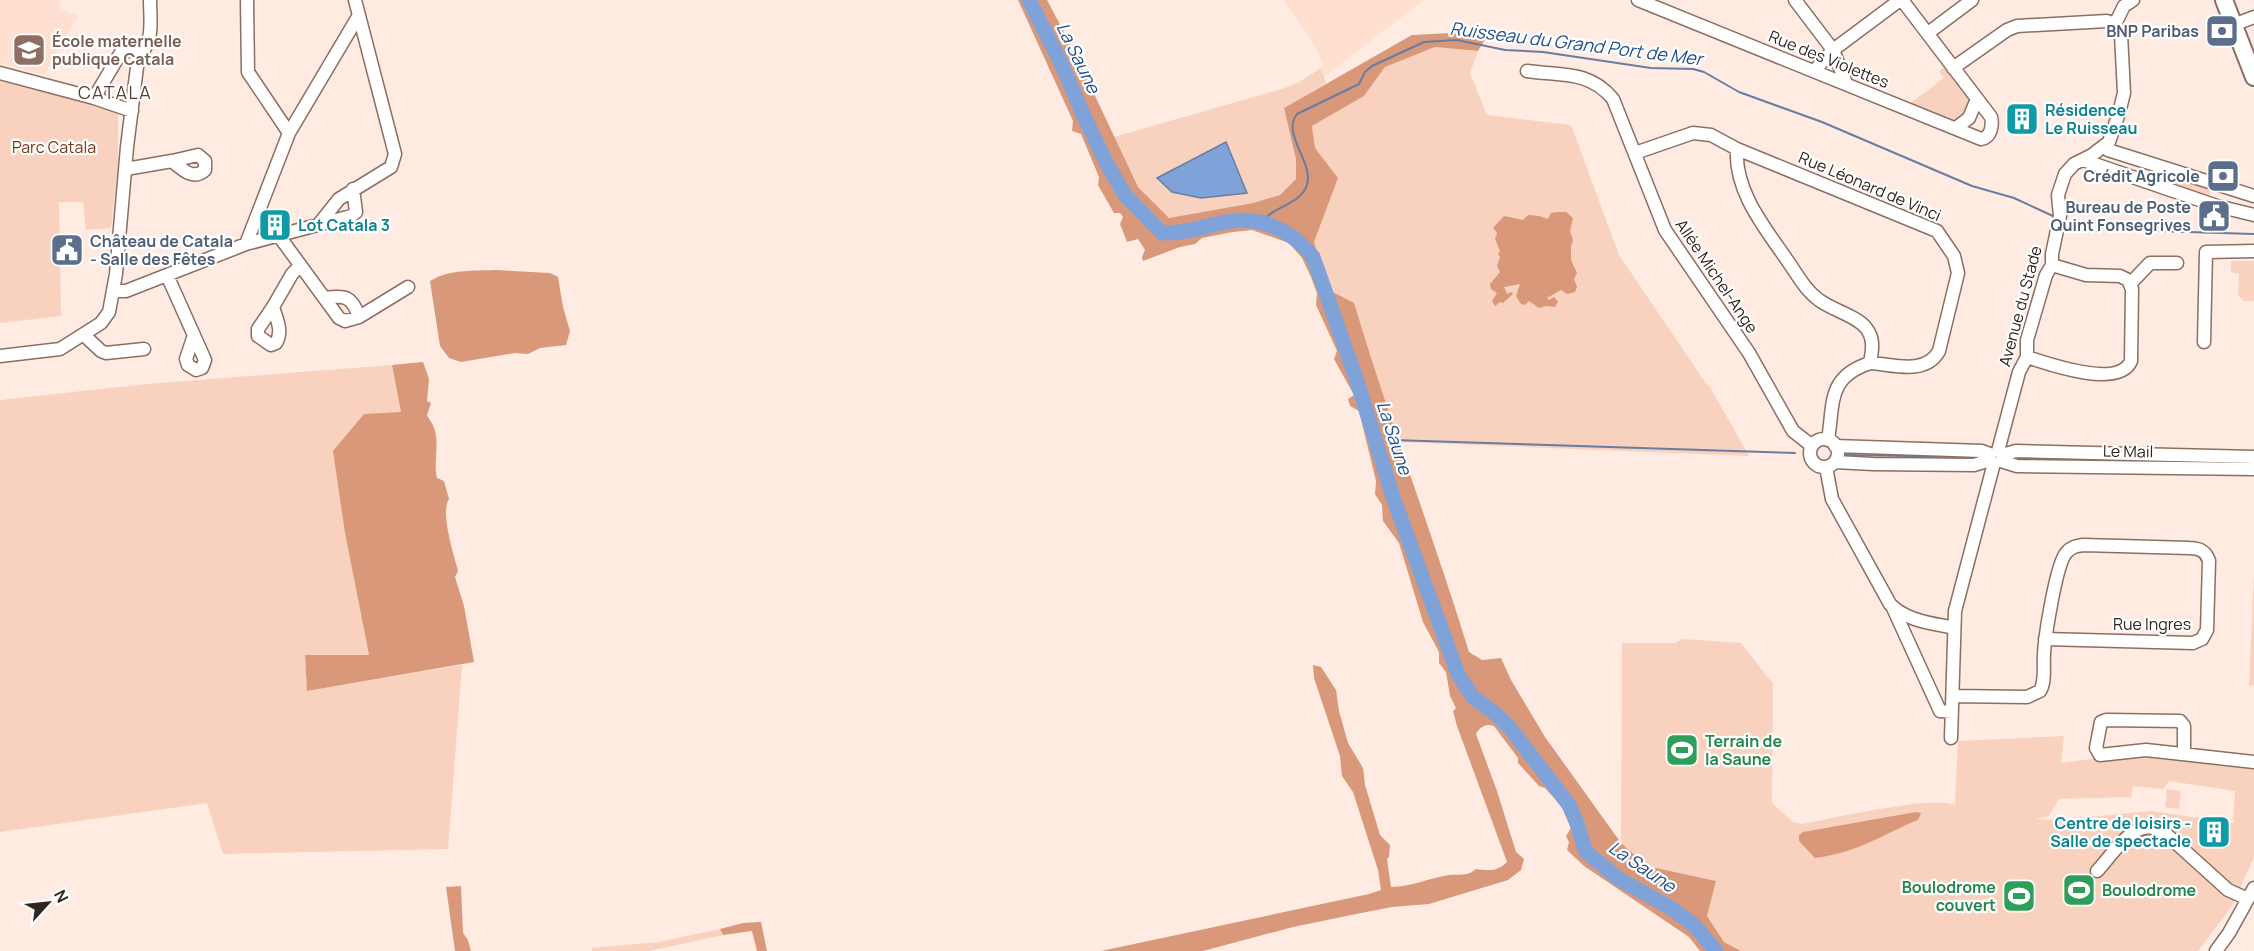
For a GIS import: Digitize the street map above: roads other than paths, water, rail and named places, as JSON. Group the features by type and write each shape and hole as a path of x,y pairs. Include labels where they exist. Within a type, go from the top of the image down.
{"main road":[{"path":"2224,0 2254,77"}],"street":[{"path":"1,356 60,349 84,335 106,317 111,306 137,67 150,38 150,0"},
{"path":"247,0 248,72 289,133"},
{"path":"319,224 339,199 392,166 395,154 355,0"},
{"name":"Rue des Violettes","path":"1638,0 1981,139 1989,136 1992,125 1991,117 1977,99"},
{"path":"1796,0 1833,50 1846,83"},
{"path":"1814,70 1833,50 1901,0 1977,99 1969,117 1956,128"},
{"path":"1928,33 1972,0"},
{"path":"2115,24 2125,2"},
{"path":"246,244 289,133 359,15"},
{"path":"2233,25 2254,17"},
{"path":"1953,68 2012,27 2107,21 2115,24 2121,34 2124,93 2113,136 2104,147 2083,160"},
{"path":"94,98 120,54 132,50 141,54"},
{"name":"Allée Michel-Ange","path":"1527,71 1579,76 1597,83 1613,99 1665,230 1754,360 1793,430 1812,446"},
{"path":"0,73 94,98 132,111"},
{"name":"Rue Léonard de Vinci","path":"1635,153 1693,133 1711,135 1737,149 1934,228 1941,234 1953,252 1958,267 1958,280 1936,356 1928,363 1919,366 1870,363"},
{"path":"2104,147 2141,161 2254,196"},
{"path":"1737,149 1739,174 1752,205 1763,225 1810,292 1826,305 1858,321 1868,329 1872,341 1870,363 1846,375 1837,386 1832,403 1832,443 1838,454 1830,464 1818,466 1812,461 1810,454 1812,446 1819,440 1832,443"},
{"path":"2083,160 2217,206 2254,214"},
{"name":"Avenue du Stade","path":"1952,738 1954,628 1957,600 2019,372 2026,357 2027,340 2046,275 2052,265 2060,216 2058,195 2068,169 2083,160"},
{"path":"126,169 172,161"},
{"path":"2134,177 2144,174 2145,168 2141,161"},
{"path":"2172,190 2170,180 2173,175 2179,173"},
{"path":"114,291 126,291 246,244 351,216 356,212 353,189"},
{"path":"279,236 339,318 345,321 359,317 408,287"},
{"path":"2204,342 2206,252 2254,251"},
{"path":"2026,357 2087,373 2123,371 2131,361 2131,284 2150,263 2177,263"},
{"path":"2052,265 2086,275 2120,276 2131,284"},
{"path":"273,307 292,274 300,266"},
{"path":"167,275 194,334"},
{"path":"324,298 335,296 349,298 355,304 359,317"},
{"path":"84,335 100,351 106,353 144,349"},
{"path":"2003,433 2016,451"},
{"name":"Le Mail","path":"1832,443 1982,451 2017,466 2254,469"},
{"name":"Le Mail","path":"1830,464 1974,465 2016,451 2254,457"},
{"path":"1830,464 1832,499 1893,607 1940,711 1952,712"},
{"path":"1974,465 1980,469 1989,482"},
{"name":"Rue Ingres","path":"2083,545 2201,549 2206,554 2209,561 2207,630 2202,639 2193,643 2045,639 2053,594 2064,557 2070,549 2083,545"},
{"path":"1893,607 1910,617 1954,628"},
{"path":"1953,696 2027,697 2037,694 2042,687 2045,639"},
{"path":"2184,754 2184,726 2180,721 2106,720 2099,726 2096,748 2100,755 2137,750 2254,762"},
{"path":"2097,871 2133,831 2141,827 2155,827 2165,833 2228,890 2251,893 2222,949"}],"water":[{"path":"1226,142 1247,193 1201,198 1172,192 1157,178"}],"waterway":[{"name":"La Saune","path":"1029,0 1062,65 1107,164 1125,195 1162,233 1186,231 1239,220 1252,221 1264,223 1286,233 1313,257 1357,381 1394,500 1458,674 1472,696 1510,728 1569,805 1586,852 1619,879 1671,908 1695,926 1716,951"},
{"name":"Ruisseau du Grand Port de Mer","path":"1261,222 1299,197 1307,185 1306,167 1293,130 1293,122 1297,114 1359,84 1365,72 1372,66 1424,42 1457,40 1505,50 1543,52 1651,68 1693,69 1704,72 1739,92 1822,122 1972,186 2014,198 2053,216"},
{"name":"Ruisseau du Grand Port de Mer","path":"2154,231 2254,234"},
{"name":"La Saune","path":"1375,440 1381,440"},
{"path":"1393,440 1795,453"},
{"path":"1846,455 1971,457"},
{"path":"2017,458 2203,462"}],"place":[{"name":"BNP Paribas","path":"2222,31"},
{"name":"École maternelle publique Catala","path":"29,50"},
{"name":"Résidence Le Ruisseau","path":"2022,119"},
{"name":"Crédit Agricole","path":"2223,176"},
{"name":"Bureau de Poste Quint Fonsegrives","path":"2214,216"},
{"name":"Lot Catala 3","path":"275,225"},
{"name":"Château de Catala - Salle des Fêtes","path":"67,250"},
{"name":"Terrain de la Saune","path":"1682,750"},
{"name":"Centre de loisirs - Salle de spectacle","path":"2214,832"},
{"name":"Boulodrome","path":"2079,890"},
{"name":"Boulodrome couvert","path":"2019,896"}],"district":[{"name":"CATALA","path":"115,93"}],"park label":[{"name":"Parc Catala","path":"54,147"}]}
